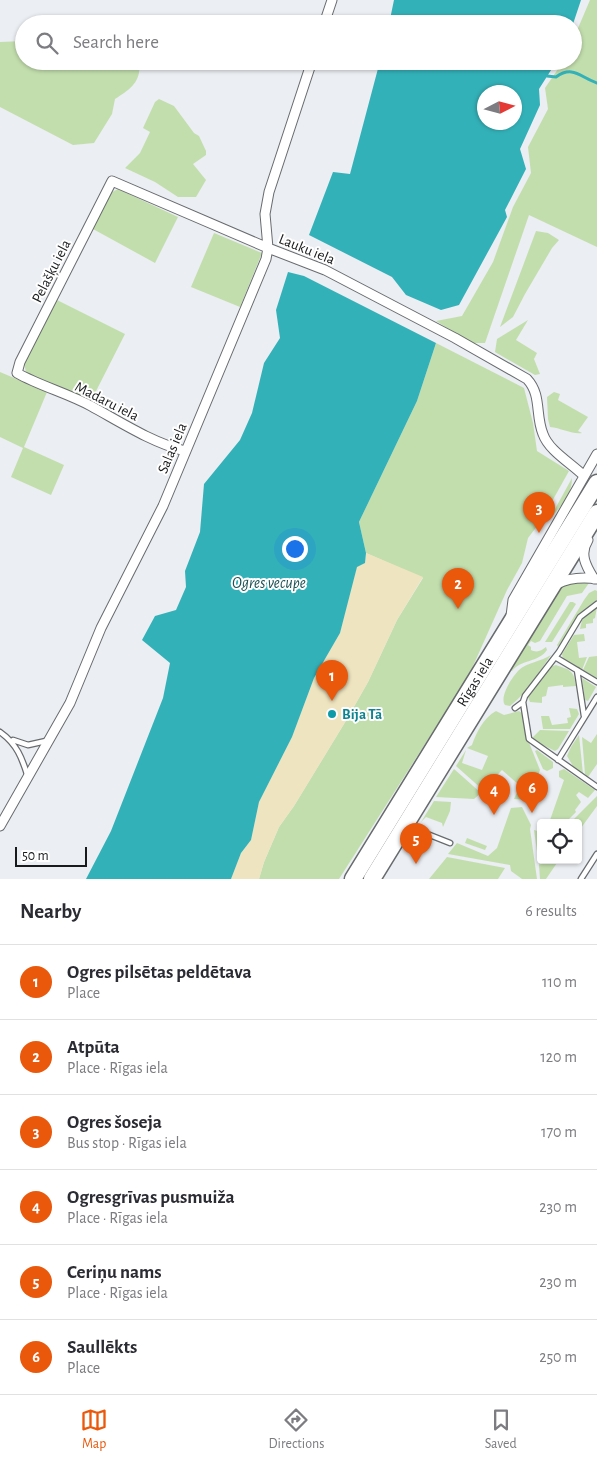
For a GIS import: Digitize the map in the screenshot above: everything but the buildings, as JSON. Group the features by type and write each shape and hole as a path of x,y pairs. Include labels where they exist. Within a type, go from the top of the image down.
{"highway":[{"name":"Rīgas iela","path":"353,879 510,625 590,479"},
{"name":"Rīgas iela","path":"372,879 597,513"}],"street":[{"path":"327,15 332,0"},
{"name":"Salas iela","path":"0,826 70,703 101,628 163,506 266,258 268,248 265,214 270,192 309,70"},
{"name":"Lauku iela","path":"112,181 268,248 325,270 486,355 527,379 533,385 539,403 539,423 543,436 551,447 590,479"},
{"name":"Pelašķu iela","path":"17,373 20,362 112,181"},
{"name":"Madaru iela","path":"17,373 90,406 165,446 185,451"},
{"path":"590,479 597,454"},
{"path":"596,579 587,567 584,558 584,546 597,525"},
{"path":"552,586 565,580 596,579"}],"lane":[{"path":"515,708 523,702 530,689 555,657 580,617 597,604"},
{"path":"555,657 597,682"},
{"path":"577,670 584,716"},
{"path":"558,760 597,697"},
{"path":"523,702 529,739 597,787"},
{"path":"0,732 16,746 23,759 28,778"},
{"path":"10,739 28,745 50,740"},
{"path":"405,825 450,843"},
{"path":"580,879 597,854"}],"green space":[{"path":"590,0 597,0 597,247 529,215 485,343 471,343 436,321 462,316 493,262 513,207 531,173 528,147 548,109 545,88 557,70 582,70 582,19"},
{"path":"15,41 15,70 139,70 139,74 134,84 115,99 112,114 94,143 73,145 0,107 0,42"},
{"path":"159,99 174,106 194,133 199,136 206,151 206,155 193,164 206,180 196,197 178,197 155,182 125,168 140,153 150,132 143,128 155,102"},
{"path":"118,189 178,217 155,263 93,229 112,192"},
{"path":"536,231 548,233 559,240 552,248 513,317 500,327"},
{"path":"214,233 262,253 240,307 191,287"},
{"path":"57,300 125,334 89,402 26,373 24,362"},
{"path":"528,320 516,340 537,353 534,359 540,374 535,375 495,352 497,339"},
{"path":"436,343 524,388 533,423 537,451 569,471 541,521 528,538 522,563 507,590 469,675 339,879 259,879 279,827 294,806 347,719 368,682 397,620 423,578 366,553 359,522 417,401"},
{"path":"0,372 47,392 24,447 64,465 51,495 11,477 23,448 0,437"},
{"path":"554,392 560,394 558,400 588,417 578,431 582,433 550,427 547,397"},
{"path":"572,478 568,496 549,520"},
{"path":"579,581 589,583 582,593 567,596 540,641 535,643 531,641 528,645 533,651 539,651 546,647 547,650 539,657 520,664 512,671 510,670 560,587"},
{"path":"597,591 597,600 580,613 558,647 557,645 584,600 589,593"},
{"path":"570,602 576,604 552,642 545,642"},
{"path":"597,607 593,623 586,624 586,628 580,629 582,620"},
{"path":"584,634 585,641 577,642 579,658 587,657 582,670 563,659 562,654 574,635"},
{"path":"551,655 522,695 510,706 505,705 505,692 519,670"},
{"path":"597,656 597,678 583,670 589,657"},
{"path":"556,665 570,671 576,686 548,687 546,696 542,697 542,703 530,702 529,693 550,667"},
{"path":"582,678 596,687 588,701 585,700"},
{"path":"569,708 577,709 579,714 570,729 543,729 541,716 549,716 552,725 568,723 567,718 571,717"},
{"path":"496,711 504,715 519,711 523,714 526,735 540,770 529,800 514,799 520,786 502,770 483,790 456,766 466,750 462,763 482,770 488,756 467,748 472,745 484,721"},
{"path":"540,730 569,731 555,751 531,739"},
{"path":"597,734 597,764 588,777 585,774 582,737 591,743"},
{"path":"579,735 583,774 573,766 567,756"},
{"path":"537,750 553,762 553,768 547,771 543,769 535,751"},
{"path":"454,769 481,793 474,799 436,797"},
{"path":"564,769 595,790 588,798 579,792 576,795 581,802 575,810 576,812 569,819 550,819 564,780 559,777 559,771"},
{"path":"597,796 597,806 582,827 582,819 574,819"},
{"path":"434,801 451,802 450,811 443,827 442,823 426,817 421,822"},
{"path":"522,807 531,825 537,879 522,879 511,871 510,865 448,854 457,843 488,856 497,848 511,808"},
{"path":"534,830 537,831 537,852"},
{"path":"467,838 487,846 485,850 465,843"},
{"path":"447,857 505,868 498,879 429,879"},
{"path":"556,864 546,879 540,879 539,865"}],"sand":[{"path":"366,553 423,577 397,620 368,682 347,719 294,806 279,827 259,879 231,879 241,853 251,840 259,802 292,737 314,678 340,633 357,566 365,563"}],"water":[{"path":"394,0 581,0 576,15 391,15"},
{"path":"378,70 551,70 539,89 540,105 520,149 526,169 505,210 507,217 459,305 441,310 406,295 392,277 309,235 333,172 350,174"},
{"name":"Ogres vecupe","path":"288,272 304,276 436,343 417,401 359,522 366,553 365,563 357,567 340,633 314,678 292,737 259,802 251,840 241,853 231,879 86,879 111,831 163,698 170,663 142,640 155,616 176,610 186,587 185,571 200,532 204,484 240,440 252,413 264,363 280,338 276,310"}],"waterway":[{"path":"547,76 556,77 572,72 597,83"}],"place":[{"name":"Ogres šoseja","path":"539,533"},
{"name":"Atpūta","path":"458,609"},
{"name":"Ogres pilsētas peldētava","path":"332,701"},
{"name":"Bija Tā","path":"332,714"},
{"name":"Saullēkts","path":"532,813"},
{"name":"Ogresgrīvas pusmuiža","path":"494,815"},
{"name":"Ceriņu nams","path":"416,864"}]}
